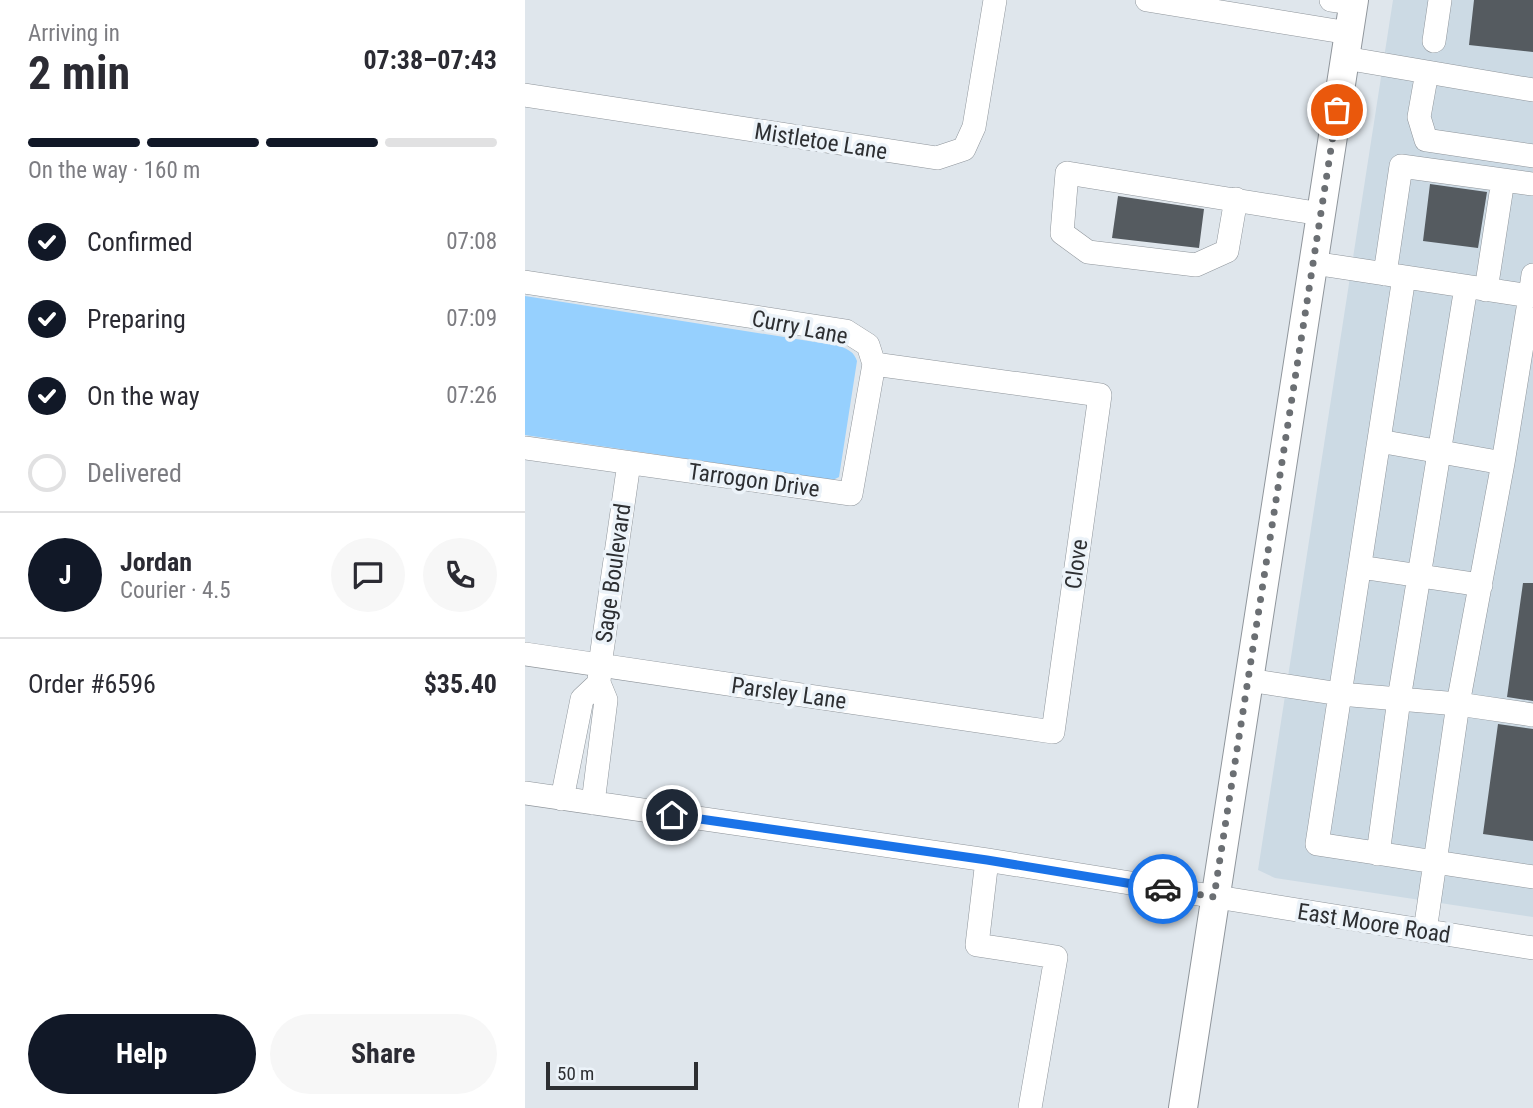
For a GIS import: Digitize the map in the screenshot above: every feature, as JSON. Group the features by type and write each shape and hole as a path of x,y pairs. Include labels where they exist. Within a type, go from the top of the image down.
{"main road":[{"path":"1183,1108 1347,46 1346,1"}],"street":[{"name":"Mistletoe Lane","path":"525,95 937,158 964,149 975,127 995,0"},
{"path":"1147,0 1347,46 1427,72 1533,90"},
{"path":"1434,40 1440,0"},
{"path":"1427,72 1419,117 1426,140 1533,156"},
{"path":"1533,184 1401,166 1379,441 1317,844 1533,877"},
{"path":"1236,199 1227,251 1196,265 1088,252 1062,233 1067,173 1236,199 1321,214"},
{"path":"1378,854 1399,699 1440,452 1503,180"},
{"path":"1313,263 1476,289 1531,286 1503,463 1458,704 1425,931"},
{"name":"Curry Lane","path":"525,282 846,331 869,345 874,364 1100,396"},
{"name":"Tarrogon Drive","path":"525,448 851,494 874,364"},
{"name":"Clove","path":"1053,732 1100,396"},
{"path":"1379,441 1503,463"},
{"name":"Sage Boulevard","path":"593,803 606,700 599,674 629,463"},
{"path":"1360,567 1481,585"},
{"name":"Parsley Lane","path":"525,654 599,674 1053,732"},
{"name":"Sage Boulevard","path":"562,799 582,699 599,674"},
{"path":"1248,680 1340,694 1458,704 1533,715"},
{"name":"East Moore Road","path":"525,793 987,860 1533,948"},
{"path":"987,860 977,946 1056,957 1030,1108"}],"shaded area":[{"path":"1393,0 1533,0 1533,917 1275,878 1258,870"},
{"path":"525,296 840,346 849,350 857,361 839,477 833,480 525,435"}],"building":[{"path":"1474,0 1533,0 1533,52 1469,45"},
{"path":"1430,184 1487,192 1478,248 1423,241"},
{"path":"1118,196 1204,209 1199,248 1112,238"},
{"path":"1523,583 1533,583 1533,701 1507,697"},
{"path":"1498,724 1533,729 1533,841 1483,834"}],"way so far":[{"path":"1163,889 1214,897 1337,110"}],"route":[{"path":"672,815 987,860 1163,889"}]}
